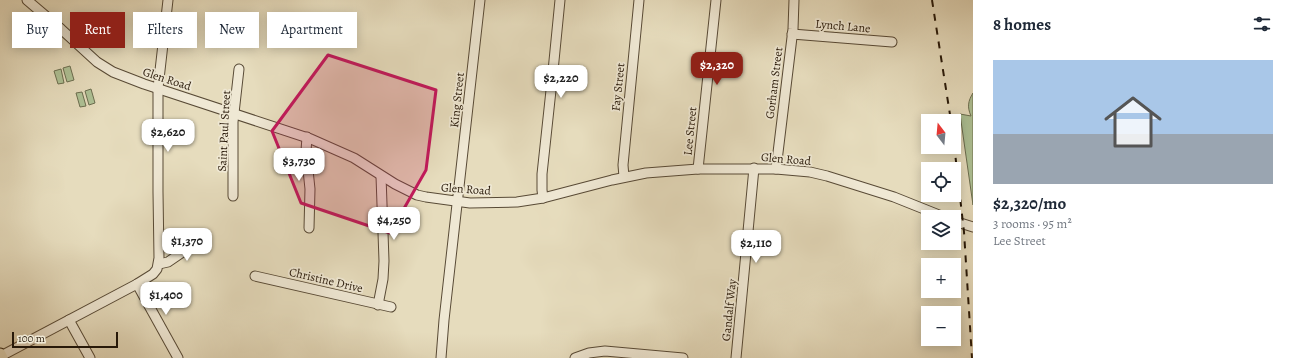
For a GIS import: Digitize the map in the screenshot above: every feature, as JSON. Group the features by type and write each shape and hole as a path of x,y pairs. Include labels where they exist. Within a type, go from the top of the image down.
{"street":[{"name":"Glen Road","path":"27,0 97,62 113,72 307,137 343,152 381,176 417,195 433,199 458,202 504,203 543,198 624,177 660,171 754,168 810,172 844,181 926,210"},
{"path":"1,356 137,284 153,274 159,264 158,88 168,0"},
{"name":"King Street","path":"441,358 480,0"},
{"path":"543,198 542,174 560,0"},
{"name":"Fay Street","path":"624,177 623,165 639,0"},
{"name":"Lee Street","path":"698,169 716,0"},
{"name":"Gorham Street","path":"776,169 792,34 794,0"},
{"name":"Lynch Lane","path":"792,34 892,42"},
{"name":"Saint Paul Street","path":"234,196 233,120 235,114 239,68"},
{"path":"307,137 306,151 310,189 309,228"},
{"name":"Gandalf Way","path":"736,358 754,168"},
{"path":"378,305 383,279 384,261 381,176"},
{"path":"961,224 973,227"},
{"path":"159,264 168,262 206,236"},
{"name":"Christine Drive","path":"255,276 390,307"},
{"path":"137,284 178,358"},
{"path":"69,320 90,358"},
{"path":"575,358 602,351 677,358"}],"highlighted area":[{"path":"328,55 436,90 426,170 390,233 301,203 272,131"}],"green space":[{"path":"70,66 74,80 67,82 63,68"},
{"path":"61,69 64,83 58,84 54,71"},
{"path":"91,89 95,103 89,105 85,91"},
{"path":"82,92 86,106 80,107 76,93"},
{"path":"973,93 973,205 961,121 961,114 971,116 969,110 970,99"}],"railway":[{"path":"932,0 950,114"},
{"path":"955,154 964,232 972,358"}]}
